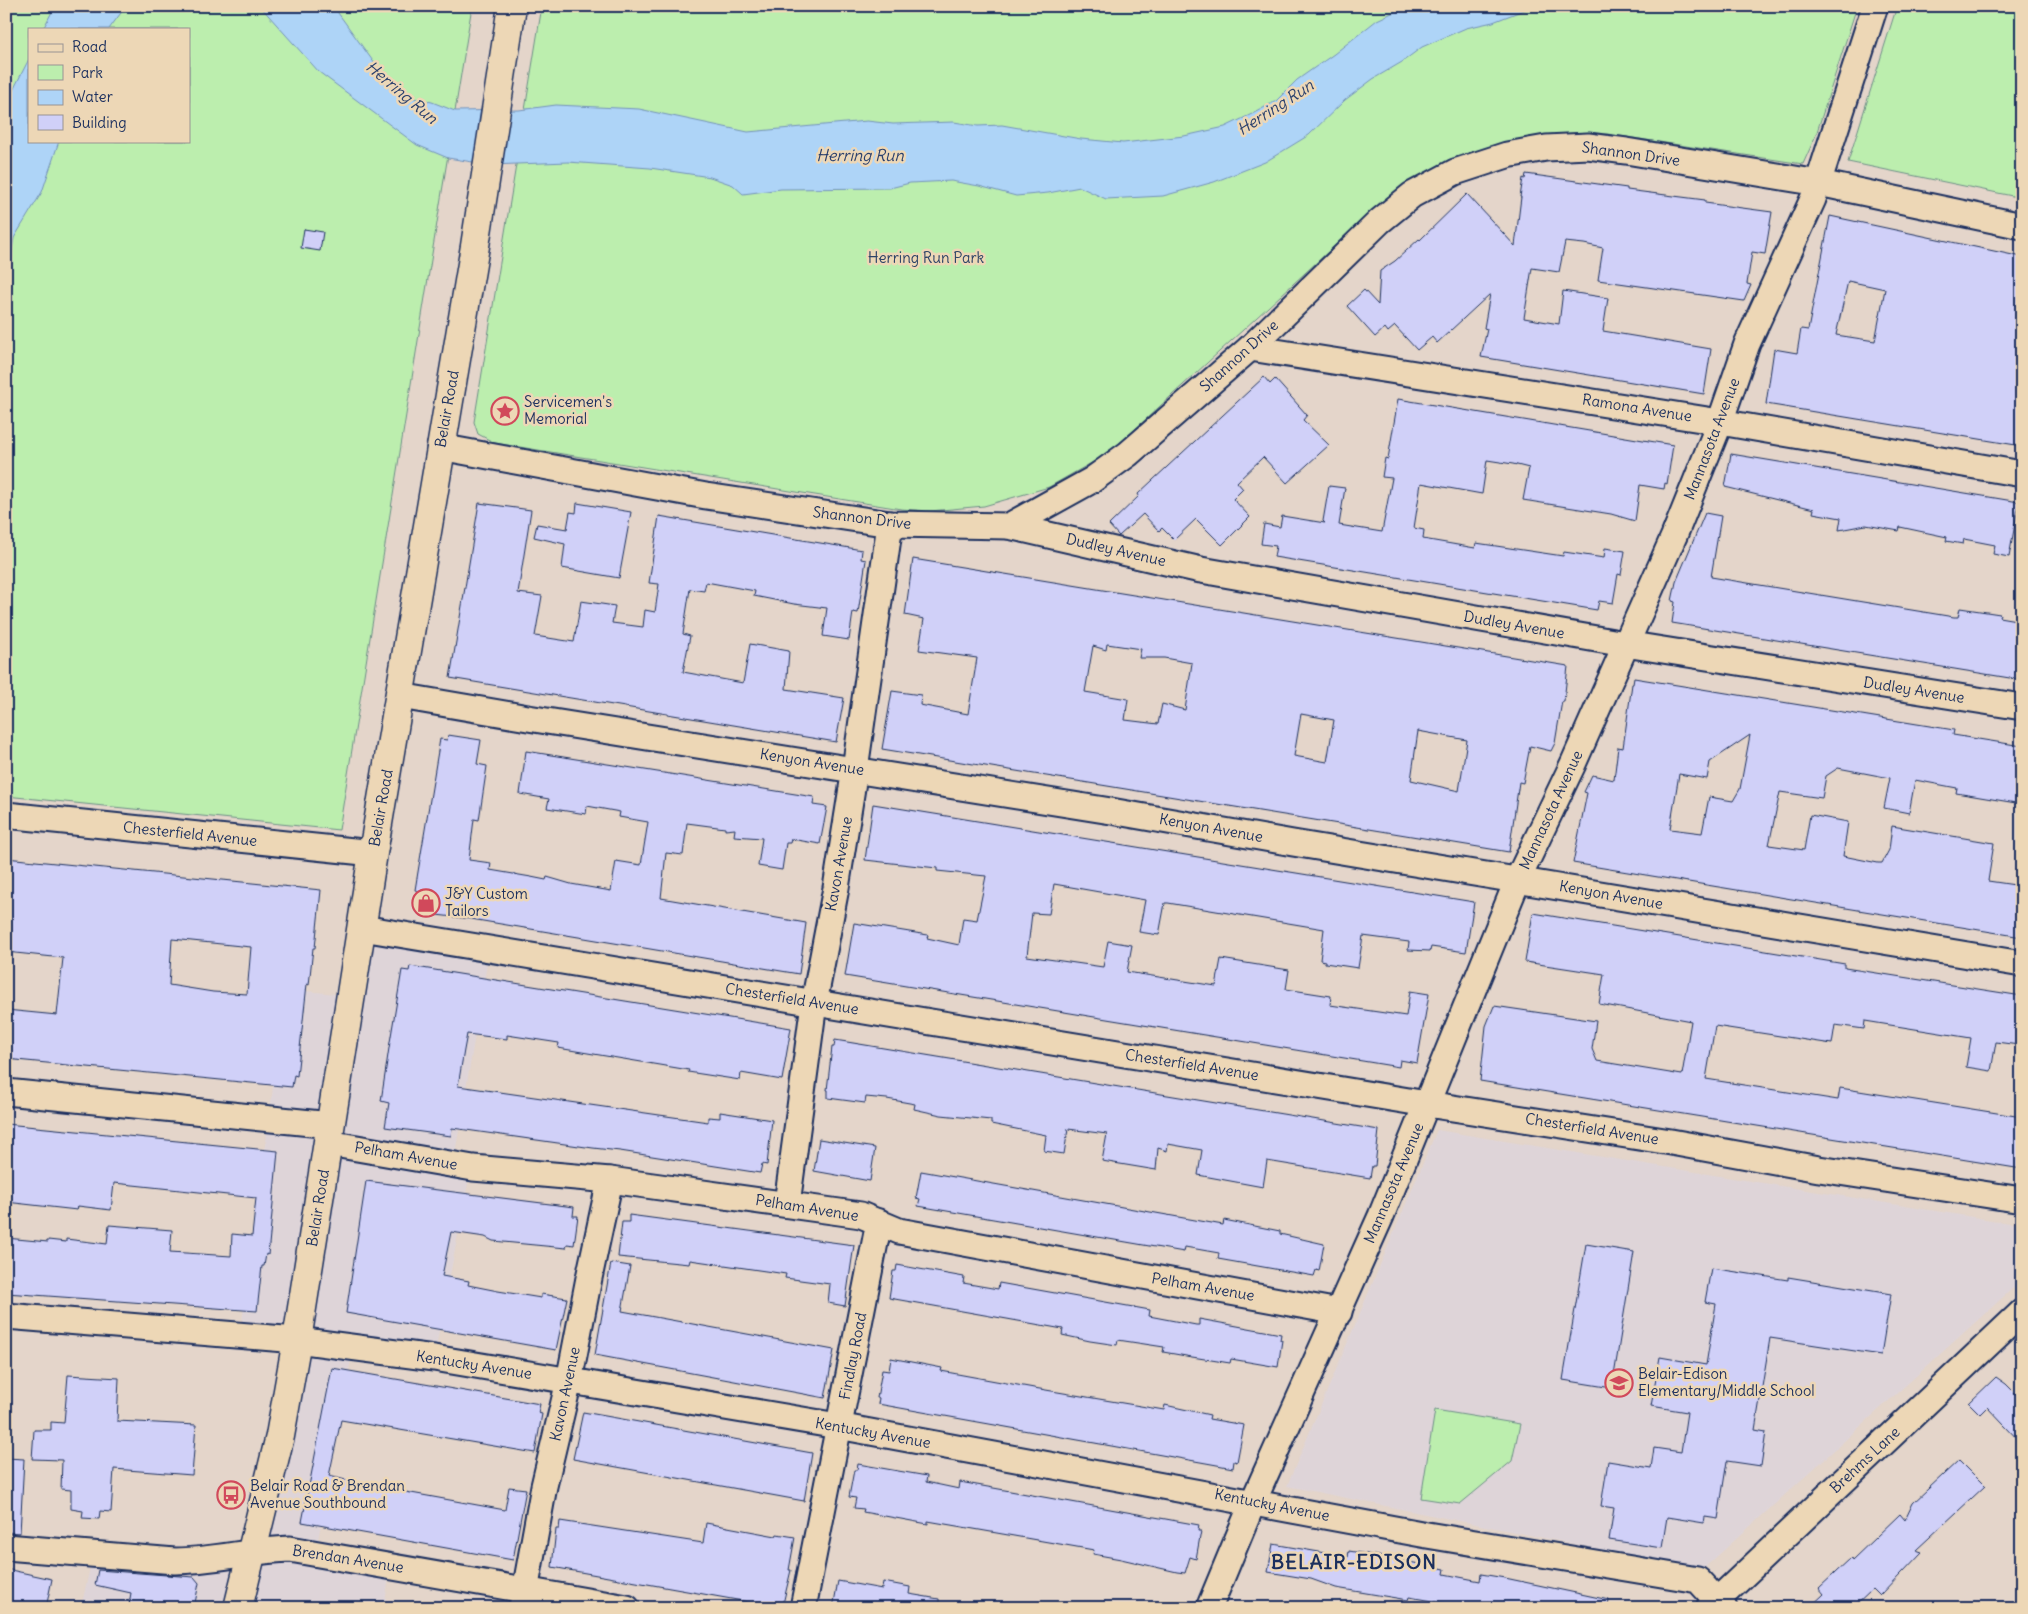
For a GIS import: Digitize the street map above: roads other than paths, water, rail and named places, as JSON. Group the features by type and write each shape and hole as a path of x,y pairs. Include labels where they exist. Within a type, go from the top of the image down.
{"main road":[{"name":"Belair Road","path":"238,1608 280,1436 297,1340 373,853 477,230 512,6"}],"street":[{"name":"Mannasota Avenue","path":"1209,1608 1253,1502 1339,1312 1427,1104 1518,879 1573,764 1674,536 1720,422 1747,344 1819,183 1875,6"},
{"name":"Shannon Drive","path":"440,446 706,496 890,524 1010,526 1092,480 1128,454 1250,348 1380,221 1412,195 1455,172 1507,155 1546,148 1588,146 1819,183 2022,226"},
{"name":"Ramona Avenue","path":"1250,348 1720,422 2022,474"},
{"name":"Kavon Avenue","path":"787,1204 814,1003 836,888 855,769 890,524"},
{"name":"Dudley Avenue","path":"1010,526 1202,570 1625,644 2022,707"},
{"name":"Kenyon Avenue","path":"400,696 855,769 2022,964"},
{"name":"Chesterfield Avenue","path":"6,815 373,853"},
{"name":"Chesterfield Avenue","path":"362,928 1427,1104 1699,1146 1819,1169 2022,1200"},
{"name":"Pelham Avenue","path":"6,1092 173,1110 287,1119 330,1134 473,1168 610,1180 861,1215 899,1231 1339,1312"},
{"name":"Kavon Avenue","path":"523,1599 544,1486 569,1381 588,1278 610,1180"},
{"name":"Findlay Road","path":"803,1608 878,1222"},
{"name":"Kentucky Avenue","path":"6,1316 297,1340 434,1358 838,1426 1427,1535 1698,1580 1717,1605"},
{"name":"Brehms Lane","path":"1717,1605 2018,1323"},
{"name":"Brendan Avenue","path":"6,1547 175,1561 198,1561 280,1550 310,1552 523,1599 628,1608"}],"water":[{"path":"55,6 126,6 110,28 44,28"},
{"name":"Herring Run","path":"260,6 333,6 383,75 398,90 413,98 432,102 455,111 519,110 556,105 639,109 748,132 867,121 893,124 954,122 978,126 1002,125 1081,139 1123,143 1184,136 1225,127 1276,101 1297,80 1377,20 1407,6 1534,6 1493,22 1466,28 1422,47 1345,100 1309,135 1265,162 1214,182 1163,196 1106,199 1080,187 1016,196 951,181 910,183 890,188 781,189 743,194 733,185 710,177 650,168 568,162 491,165 448,158 417,145 319,72"},
{"path":"28,61 28,142 59,142 42,192 14,238 6,285 6,104"}],"place":[{"name":"Servicemen's Memorial","path":"505,411"},
{"name":"J&Y Custom Tailors","path":"426,903"},
{"name":"Belair-Edison Elementary/Middle School","path":"1619,1383"},
{"name":"Belair Road & Brendan Avenue Southbound","path":"231,1495"}],"district":[{"name":"BELAIR-EDISON","path":"1354,1562"}],"park label":[{"name":"Herring Run Park","path":"926,258"}]}
